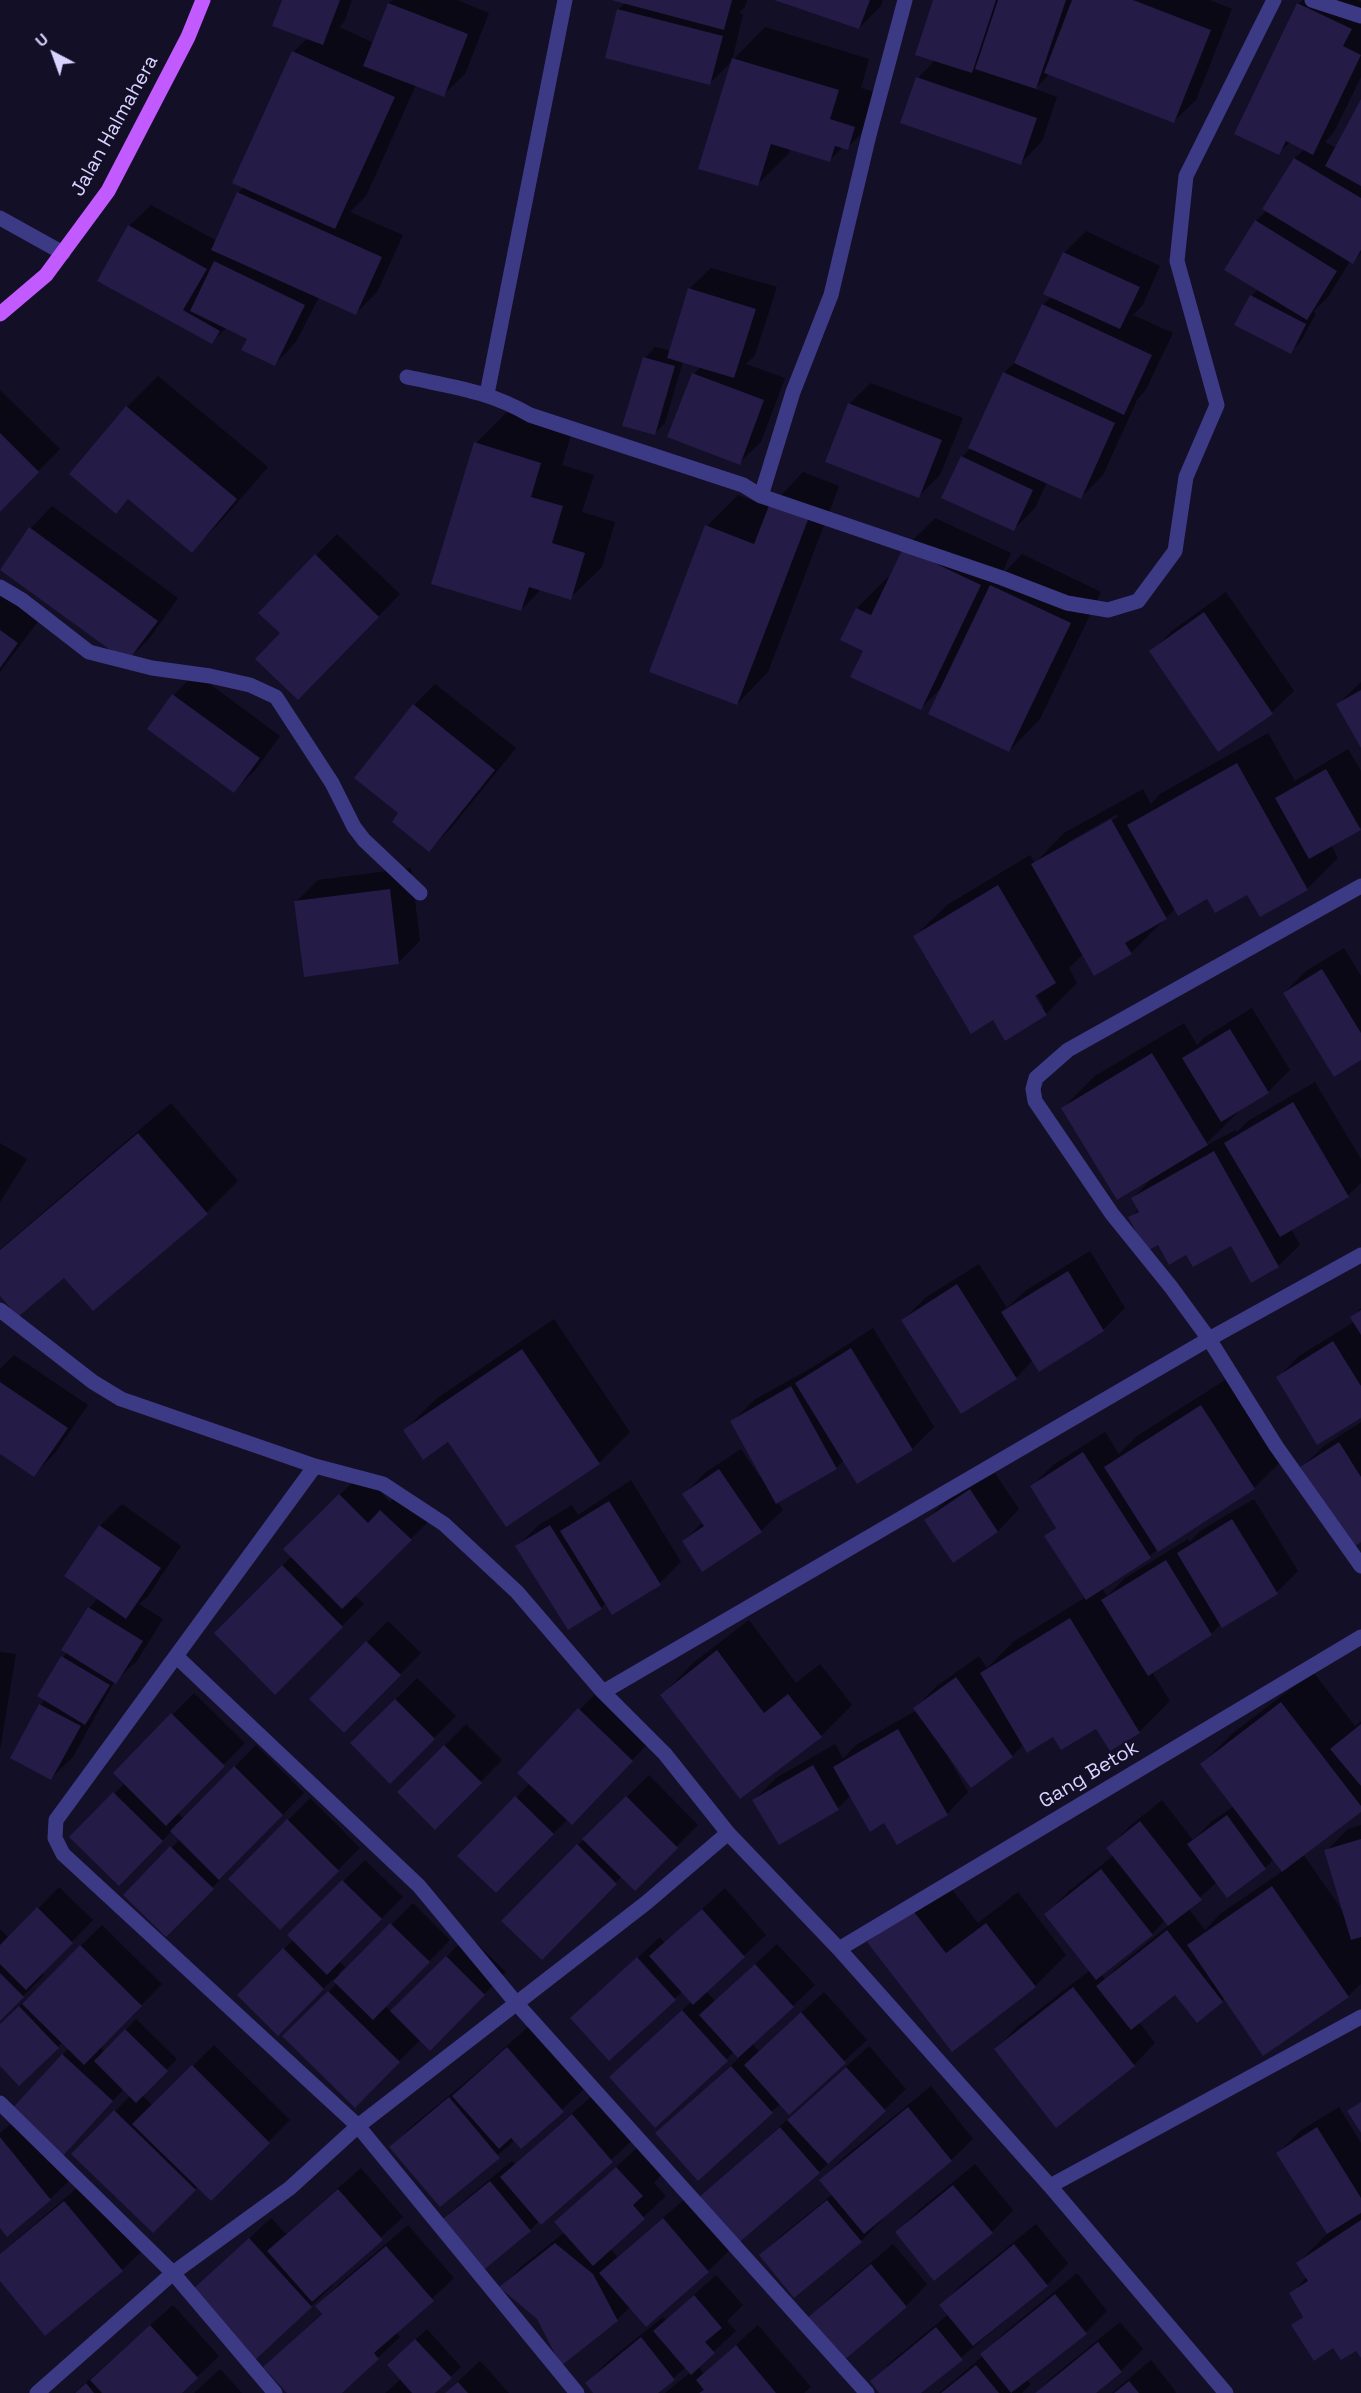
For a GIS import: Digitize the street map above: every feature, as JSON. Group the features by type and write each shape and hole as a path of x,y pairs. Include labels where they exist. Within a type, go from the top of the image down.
{"main road":[{"name":"Jalan Halmahera","path":"0,314 46,275 108,191 188,37 203,0"}],"street":[{"path":"487,394 565,0"},
{"path":"761,496 793,392 831,295 905,0"},
{"path":"407,377 487,394 508,402 530,415 743,485 761,496 1002,578 1067,603 1108,610 1138,602 1175,551 1186,477 1217,405 1177,261 1186,176 1274,0"},
{"path":"1312,0 1361,16"},
{"path":"0,218 63,253"},
{"path":"0,587 22,600 89,652 152,668 210,676 250,685 276,697 332,783 354,827 364,840 420,893"},
{"path":"1361,886 1068,1050 1048,1065 1036,1078 1033,1089 1035,1101 1063,1143 1112,1214 1171,1287 1209,1339 1276,1446 1361,1566"},
{"path":"603,1692 1209,1339 1361,1255"},
{"path":"0,1310 93,1382 121,1399 315,1466 383,1484 444,1524 517,1592 603,1692 665,1754 728,1833 839,1949 1050,2186 1226,2393"},
{"path":"315,1466 56,1820 55,1838 63,1854 358,2126 578,2393"},
{"name":"Gang Betok","path":"839,1949 1361,1637"},
{"path":"177,1657 419,1887 517,2004 859,2390"},
{"path":"37,2393 173,2274 291,2188 358,2126 646,1903 728,1833"},
{"path":"1050,2186 1361,2017"},
{"path":"0,2103 173,2274 275,2393"}],"building":[{"path":"282,0 340,0 323,45 272,26"},
{"path":"611,0 732,0 724,30"},
{"path":"774,0 870,0 859,29"},
{"path":"933,0 996,0 972,73 915,55"},
{"path":"998,0 1066,0 1036,89 975,69"},
{"path":"1072,0 1133,0 1211,30 1174,123 1044,73"},
{"path":"388,3 468,34 444,97 363,66"},
{"path":"1297,3 1352,29 1343,46 1361,55 1313,155 1286,141 1279,155 1234,134"},
{"path":"617,9 723,36 710,85 605,58"},
{"path":"292,51 395,97 335,229 232,183"},
{"path":"732,58 839,90 830,119 855,127 848,150 835,146 830,162 771,144 758,186 698,169"},
{"path":"916,77 1037,118 1021,165 900,123"},
{"path":"1361,99 1361,186 1325,166"},
{"path":"1294,158 1361,198 1361,250 1353,264 1262,209"},
{"path":"237,192 382,257 356,315 211,250"},
{"path":"1255,220 1337,271 1307,320 1224,270"},
{"path":"128,225 207,269 183,310 220,331 212,344 97,281"},
{"path":"1063,252 1140,287 1120,329 1043,294"},
{"path":"214,261 305,305 275,366 241,350 247,339 190,311"},
{"path":"688,288 756,309 734,378 667,358"},
{"path":"1250,295 1306,324 1291,354 1234,325"},
{"path":"1042,304 1152,355 1124,415 1014,363"},
{"path":"643,357 675,366 655,435 622,426"},
{"path":"1003,372 1115,423 1081,499 968,448"},
{"path":"692,373 764,400 740,465 667,437"},
{"path":"848,403 942,440 919,498 825,462"},
{"path":"126,406 237,499 192,553 128,499 116,514 69,474"},
{"path":"0,433 39,472 0,512"},
{"path":"474,442 541,463 531,497 563,506 552,543 585,553 571,600 529,587 521,611 431,584"},
{"path":"961,456 1033,490 1014,531 941,498"},
{"path":"770,503 809,517 737,705 649,672 705,525 754,544"},
{"path":"29,527 158,621 127,662 0,570"},
{"path":"903,548 981,585 921,710 850,677 863,651 840,640 856,608 871,615"},
{"path":"315,554 379,617 298,700 255,659 280,633 258,613"},
{"path":"990,585 1071,623 1009,752 928,714"},
{"path":"1204,612 1273,714 1218,752 1149,651"},
{"path":"0,630 18,643 0,668"},
{"path":"1361,690 1361,748 1336,704"},
{"path":"172,694 260,758 234,793 147,729"},
{"path":"413,704 495,770 429,852 392,822 398,813 354,778"},
{"path":"1237,763 1308,890 1260,917 1247,895 1215,913 1207,899 1178,916 1127,825"},
{"path":"1326,769 1361,830 1309,859 1275,798"},
{"path":"1111,819 1167,919 1125,943 1132,954 1094,976 1031,864"},
{"path":"998,885 1056,983 1035,996 1047,1015 1005,1041 993,1020 971,1034 913,936"},
{"path":"390,889 399,964 304,977 294,901"},
{"path":"1322,969 1361,1033 1361,1060 1334,1077 1283,993"},
{"path":"1230,1029 1269,1093 1221,1122 1182,1058"},
{"path":"1152,1053 1208,1145 1117,1200 1061,1108"},
{"path":"1293,1102 1349,1197 1280,1237 1224,1143"},
{"path":"138,1133 208,1214 93,1311 64,1278 18,1317 0,1296 0,1250"},
{"path":"1214,1151 1279,1267 1251,1283 1231,1246 1193,1267 1186,1255 1169,1265 1158,1245 1147,1251 1128,1217 1139,1212 1131,1198"},
{"path":"1068,1271 1104,1331 1039,1372 1001,1312"},
{"path":"957,1284 1017,1379 961,1414 901,1320"},
{"path":"1361,1310 1361,1335 1350,1317"},
{"path":"1333,1341 1361,1386 1361,1418 1317,1445 1276,1377"},
{"path":"851,1348 913,1450 857,1484 795,1383"},
{"path":"522,1349 600,1464 506,1527 448,1442 423,1460 403,1430"},
{"path":"0,1382 68,1428 34,1477 0,1454"},
{"path":"791,1386 837,1469 776,1504 730,1421"},
{"path":"1201,1405 1255,1489 1158,1552 1104,1467"},
{"path":"1339,1442 1361,1477 1361,1542 1352,1548 1300,1467"},
{"path":"1083,1452 1151,1558 1086,1600 1044,1536 1056,1528 1030,1486"},
{"path":"719,1469 762,1532 702,1572 682,1541 704,1526 682,1494"},
{"path":"970,1489 998,1532 953,1563 924,1520"},
{"path":"339,1494 368,1523 380,1510 412,1540 342,1609 283,1549"},
{"path":"609,1501 661,1585 612,1615 560,1531"},
{"path":"1232,1519 1278,1594 1222,1628 1177,1553"},
{"path":"99,1525 161,1568 126,1619 64,1576"},
{"path":"550,1525 602,1609 568,1630 515,1546"},
{"path":"1166,1560 1212,1635 1148,1676 1101,1600"},
{"path":"282,1565 343,1627 275,1695 214,1633"},
{"path":"88,1607 143,1641 116,1684 61,1650"},
{"path":"1070,1618 1140,1733 1110,1751 1096,1729 1061,1750 1053,1737 1027,1753 980,1673"},
{"path":"366,1641 401,1675 344,1733 309,1699"},
{"path":"717,1650 764,1713 788,1694 822,1737 740,1799 660,1695"},
{"path":"61,1656 110,1685 85,1725 37,1696"},
{"path":"956,1677 1013,1757 971,1788 913,1708"},
{"path":"395,1699 435,1739 390,1784 350,1743"},
{"path":"1281,1702 1361,1806 1361,1812 1282,1872 1200,1764"},
{"path":"39,1704 81,1726 51,1780 10,1758"},
{"path":"578,1708 633,1761 572,1825 517,1773"},
{"path":"171,1713 225,1766 166,1826 113,1773"},
{"path":"1361,1724 1361,1786 1330,1749"},
{"path":"898,1729 948,1815 897,1845 884,1823 870,1832 833,1767"},
{"path":"444,1745 482,1783 435,1830 397,1792"},
{"path":"813,1765 839,1810 779,1845 752,1800"},
{"path":"234,1766 283,1815 219,1880 170,1831"},
{"path":"113,1792 163,1841 119,1886 69,1837"},
{"path":"515,1796 554,1834 496,1893 457,1856"},
{"path":"626,1796 678,1848 635,1891 582,1839"},
{"path":"1227,1815 1266,1869 1227,1898 1187,1844"},
{"path":"287,1819 339,1871 280,1930 228,1879"},
{"path":"1140,1821 1202,1900 1168,1926 1106,1848"},
{"path":"1361,1839 1361,1937 1351,1940 1324,1850"},
{"path":"577,1844 617,1884 542,1960 501,1921"},
{"path":"170,1846 214,1889 166,1937 123,1895"},
{"path":"1101,1869 1153,1935 1096,1980 1044,1914"},
{"path":"342,1880 382,1919 327,1975 287,1935"},
{"path":"1272,1886 1349,1997 1263,2056 1187,1945"},
{"path":"37,1907 73,1943 26,1990 0,1964 0,1945"},
{"path":"911,1908 946,1953 986,1923 1036,1987 952,2052 867,1942"},
{"path":"702,1909 745,1957 693,2005 649,1956"},
{"path":"390,1923 430,1962 373,2020 333,1981"},
{"path":"1167,1930 1223,2002 1197,2023 1175,1995 1131,2030 1096,1986"},
{"path":"80,1945 142,2006 84,2065 22,2004"},
{"path":"283,1948 324,1989 278,2036 237,1995"},
{"path":"446,1956 485,1995 430,2051 390,2011"},
{"path":"637,1957 676,2000 609,2061 570,2018"},
{"path":"755,1964 794,2007 738,2058 699,2015"},
{"path":"0,1973 24,1997 0,2021"},
{"path":"1073,1987 1135,2066 1056,2128 994,2049"},
{"path":"328,1991 400,2062 355,2108 282,2036"},
{"path":"19,2006 59,2048 19,2086 0,2066 0,2024"},
{"path":"682,2010 728,2061 655,2128 609,2077"},
{"path":"801,2012 846,2063 789,2115 744,2065"},
{"path":"125,2029 168,2071 136,2103 94,2061"},
{"path":"507,2047 564,2112 521,2149 511,2138 499,2149 452,2096"},
{"path":"62,2054 113,2101 60,2159 9,2112"},
{"path":"192,2065 270,2143 211,2201 132,2124"},
{"path":"731,2066 773,2113 698,2181 655,2133"},
{"path":"846,2067 886,2111 828,2164 787,2120"},
{"path":"449,2097 500,2158 440,2207 389,2147"},
{"path":"1361,2102 1361,2133 1347,2111"},
{"path":"908,2107 952,2161 864,2234 819,2180"},
{"path":"114,2110 196,2190 153,2233 71,2154"},
{"path":"572,2114 613,2162 541,2225 500,2177"},
{"path":"780,2127 820,2173 736,2245 697,2199"},
{"path":"1317,2127 1361,2198 1361,2213 1327,2234 1276,2153"},
{"path":"0,2137 51,2200 7,2237 0,2228"},
{"path":"616,2167 643,2196 633,2205 645,2219 593,2266 554,2222"},
{"path":"490,2181 531,2231 480,2273 438,2223"},
{"path":"953,2185 993,2233 934,2281 895,2232"},
{"path":"338,2189 383,2240 312,2302 267,2251"},
{"path":"827,2200 862,2242 794,2298 759,2255"},
{"path":"64,2201 123,2271 45,2336 0,2281 0,2254"},
{"path":"663,2218 709,2272 646,2327 599,2273"},
{"path":"1361,2220 1361,2358 1356,2351 1341,2360 1333,2348 1314,2361 1291,2325 1303,2317 1289,2293 1308,2281 1296,2263"},
{"path":"249,2238 312,2307 255,2360 192,2290"},
{"path":"555,2243 593,2274 618,2321 561,2366 537,2319 499,2287"},
{"path":"1014,2244 1048,2286 973,2346 939,2305"},
{"path":"386,2246 434,2301 374,2353 379,2359 342,2393 287,2393 263,2367 322,2314 315,2306"},
{"path":"871,2264 907,2307 843,2361 806,2319"},
{"path":"1055,2294 1087,2334 1011,2393 980,2354"},
{"path":"694,2295 722,2328 705,2342 715,2353 691,2375 653,2331"},
{"path":"150,2325 198,2378 182,2393 102,2393 90,2380"},
{"path":"936,2327 963,2360 921,2393 879,2393 870,2381"},
{"path":"641,2337 675,2380 658,2393 593,2393 585,2383"},
{"path":"415,2339 452,2378 435,2393 412,2393 387,2365"},
{"path":"1098,2342 1122,2372 1096,2393 1035,2393"},
{"path":"736,2345 776,2393 699,2393 704,2390 696,2380"},
{"path":"976,2365 999,2393 941,2393"},
{"path":"1129,2381 1139,2393 1114,2393"},
{"path":"458,2382 468,2393 445,2393"},
{"path":"86,2383 94,2393 75,2393"}]}
